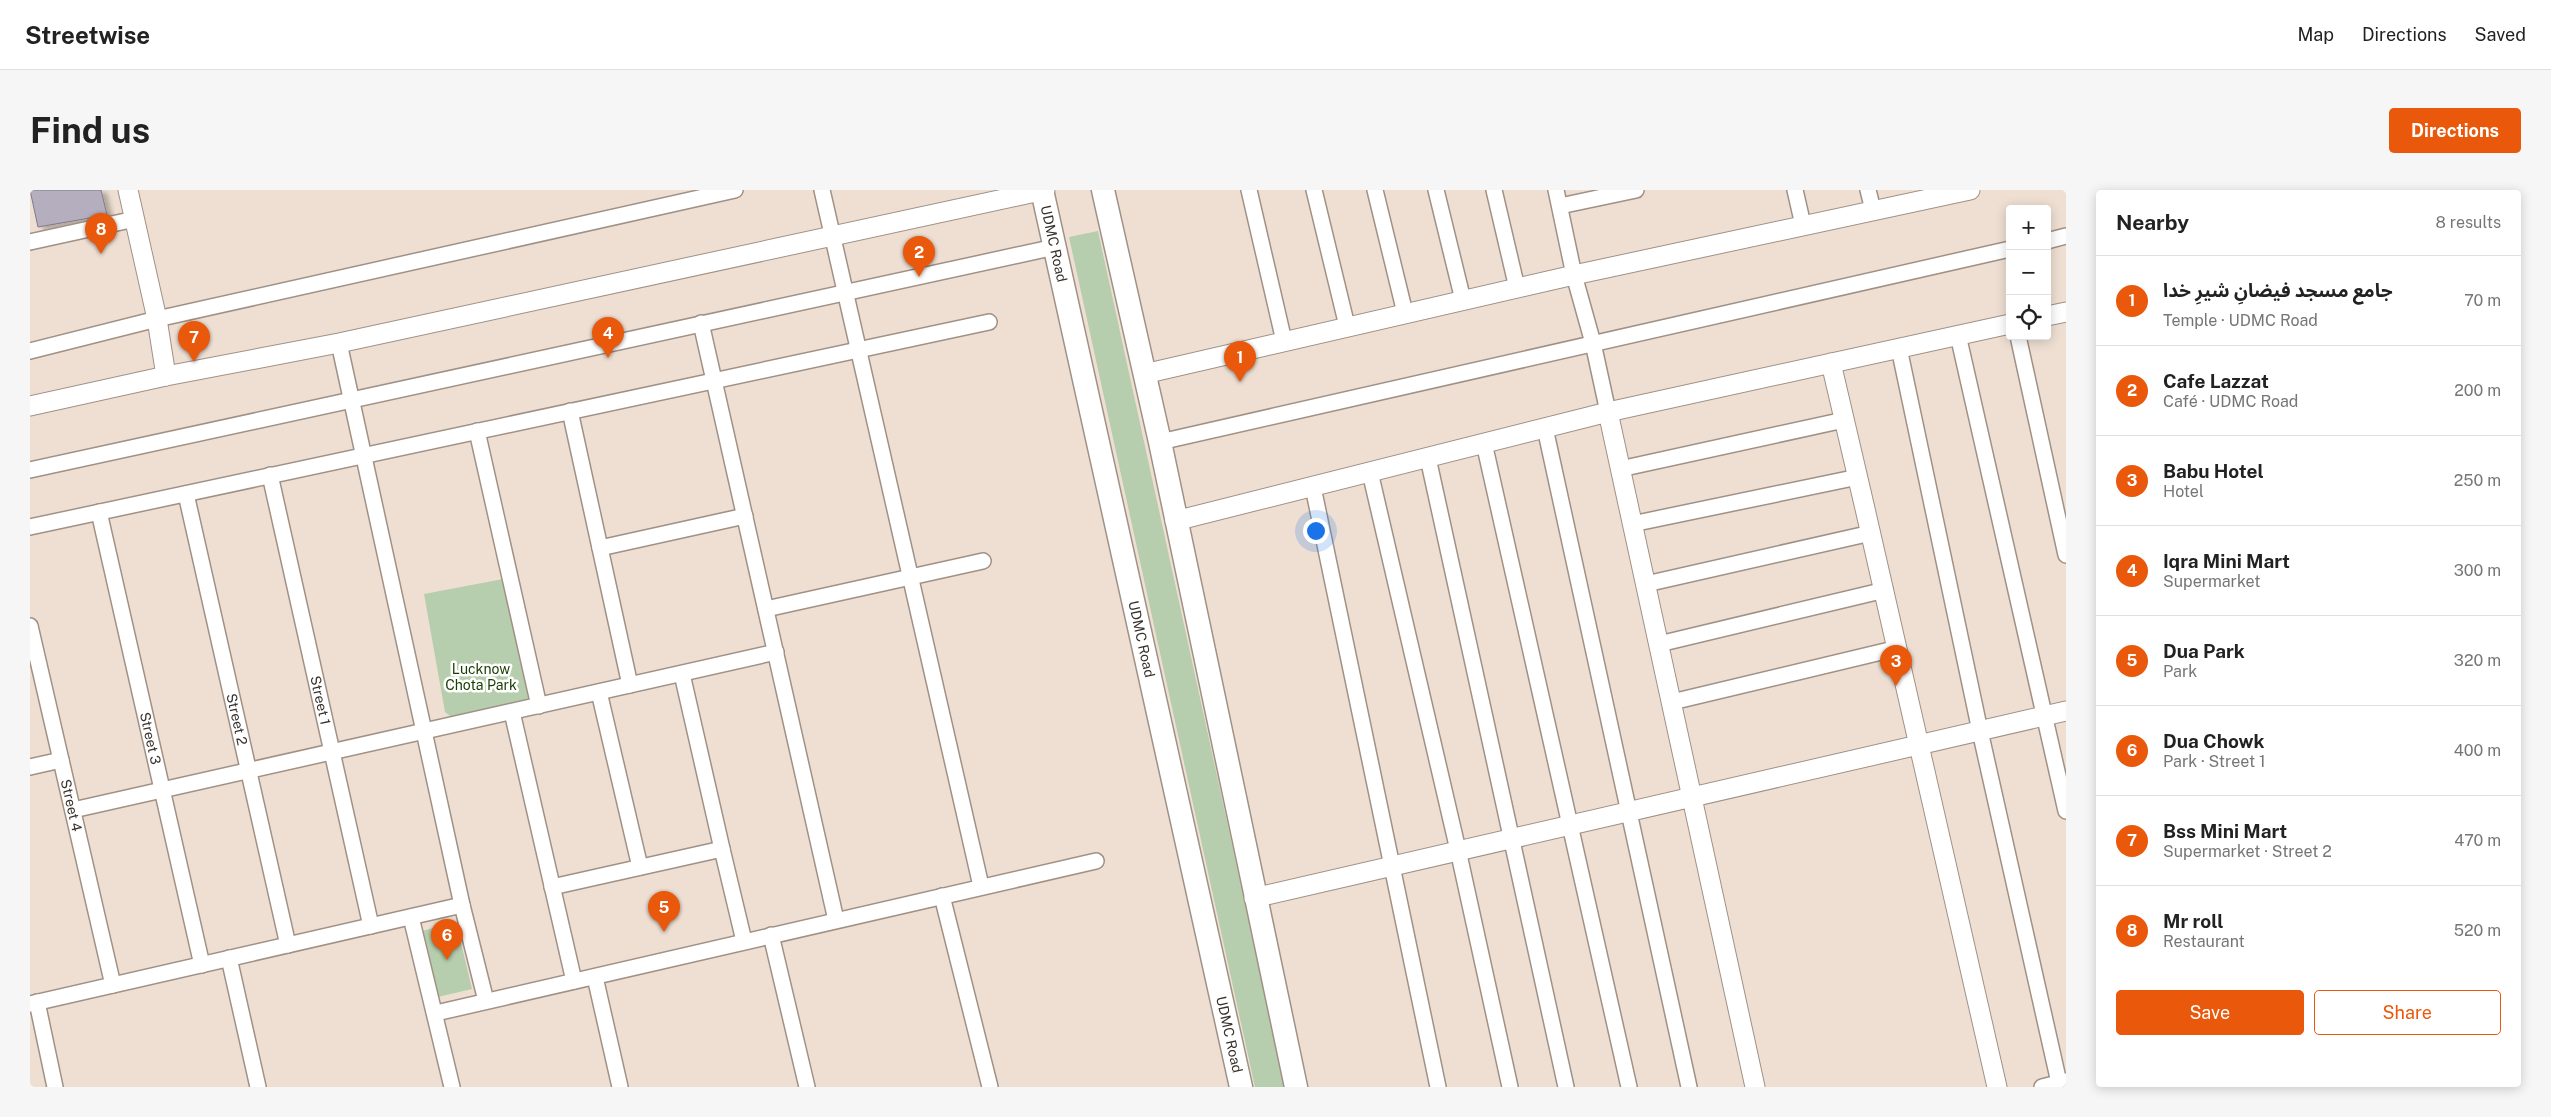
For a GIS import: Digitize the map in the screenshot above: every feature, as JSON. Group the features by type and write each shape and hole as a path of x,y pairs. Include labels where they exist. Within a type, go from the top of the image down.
{"main road":[{"name":"UDMC Road","path":"1043,190 1241,1087"},
{"path":"1103,190 1160,442 1254,898 1296,1087"}],"street":[{"path":"128,190 157,319 166,376"},
{"path":"30,351 157,319 735,190"},
{"path":"822,190 982,886"},
{"path":"30,406 166,376 339,343 1043,190"},
{"path":"1249,190 1284,341"},
{"path":"1314,190 1347,326"},
{"path":"1376,190 1405,313"},
{"path":"1436,190 1463,300"},
{"path":"1494,190 1517,288"},
{"path":"1556,190 1574,275 1593,343 1755,1087"},
{"path":"1560,206 1636,190"},
{"path":"1795,190 1803,225"},
{"path":"1868,190 1873,210"},
{"path":"1144,374 1347,326 1873,210 1928,194 1970,190"},
{"path":"30,242 134,219"},
{"path":"2051,240 2066,236"},
{"path":"30,470 1055,247"},
{"path":"1160,442 2006,250"},
{"path":"2051,315 2066,312"},
{"path":"30,527 989,322"},
{"path":"701,323 836,920"},
{"path":"1175,521 1608,412 2006,325"},
{"path":"1958,335 2066,810"},
{"path":"2019,340 2066,556"},
{"path":"339,343 462,906 486,1001"},
{"path":"1899,348 1980,731 2062,1084 2042,1087"},
{"path":"1831,362 1997,1087"},
{"path":"570,411 630,685"},
{"path":"1620,469 1844,420"},
{"path":"1545,428 1689,1087"},
{"path":"477,431 539,706"},
{"path":"1484,444 1629,1087"},
{"path":"1428,458 1513,837 1566,1087"},
{"path":"1370,472 1458,850 1510,1087"},
{"name":"Street 1","path":"270,476 371,926"},
{"path":"1632,524 1858,477"},
{"path":"1313,487 1390,865 1438,1087"},
{"name":"Street 2","path":"186,494 288,945"},
{"name":"Street 3","path":"98,512 202,965"},
{"path":"600,548 745,516"},
{"path":"1646,584 1871,533"},
{"path":"766,609 983,561"},
{"path":"1659,644 1884,590"},
{"name":"Street 4","path":"30,626 113,985"},
{"path":"1672,702 1898,648"},
{"path":"73,810 776,652"},
{"path":"682,674 744,941"},
{"path":"599,692 640,867"},
{"path":"1254,898 1390,865 2066,711"},
{"path":"512,712 574,981"},
{"path":"30,767 61,760"},
{"path":"552,887 722,849"},
{"path":"436,1013 1096,861"},
{"path":"942,896 990,1087"},
{"path":"56,1087 34,1003 462,906"},
{"path":"411,917 436,1013 452,1087"},
{"path":"771,935 807,1087"},
{"path":"229,958 258,1087"},
{"path":"595,977 620,1087"}],"green space":[{"path":"1098,231 1285,1087 1255,1087 1069,237"},
{"name":"Lucknow Chota Park","path":"503,579 531,711 463,726 445,712 424,594"},
{"path":"456,922 472,989 438,997 422,931"}],"building":[{"path":"30,190 101,190 107,215 38,227"}],"place":[{"name":"Mr roll","path":"101,254"},
{"name":"Cafe Lazzat","path":"919,277"},
{"name":"Iqra Mini Mart","path":"608,358"},
{"name":"Bss Mini Mart","path":"194,362"},
{"name":"جامع مسجد فیضانِ شیرِ خدا","path":"1240,382"},
{"name":"Babu Hotel","path":"1896,686"},
{"name":"Dua Park","path":"664,932"},
{"name":"Dua Chowk","path":"447,960"}]}
